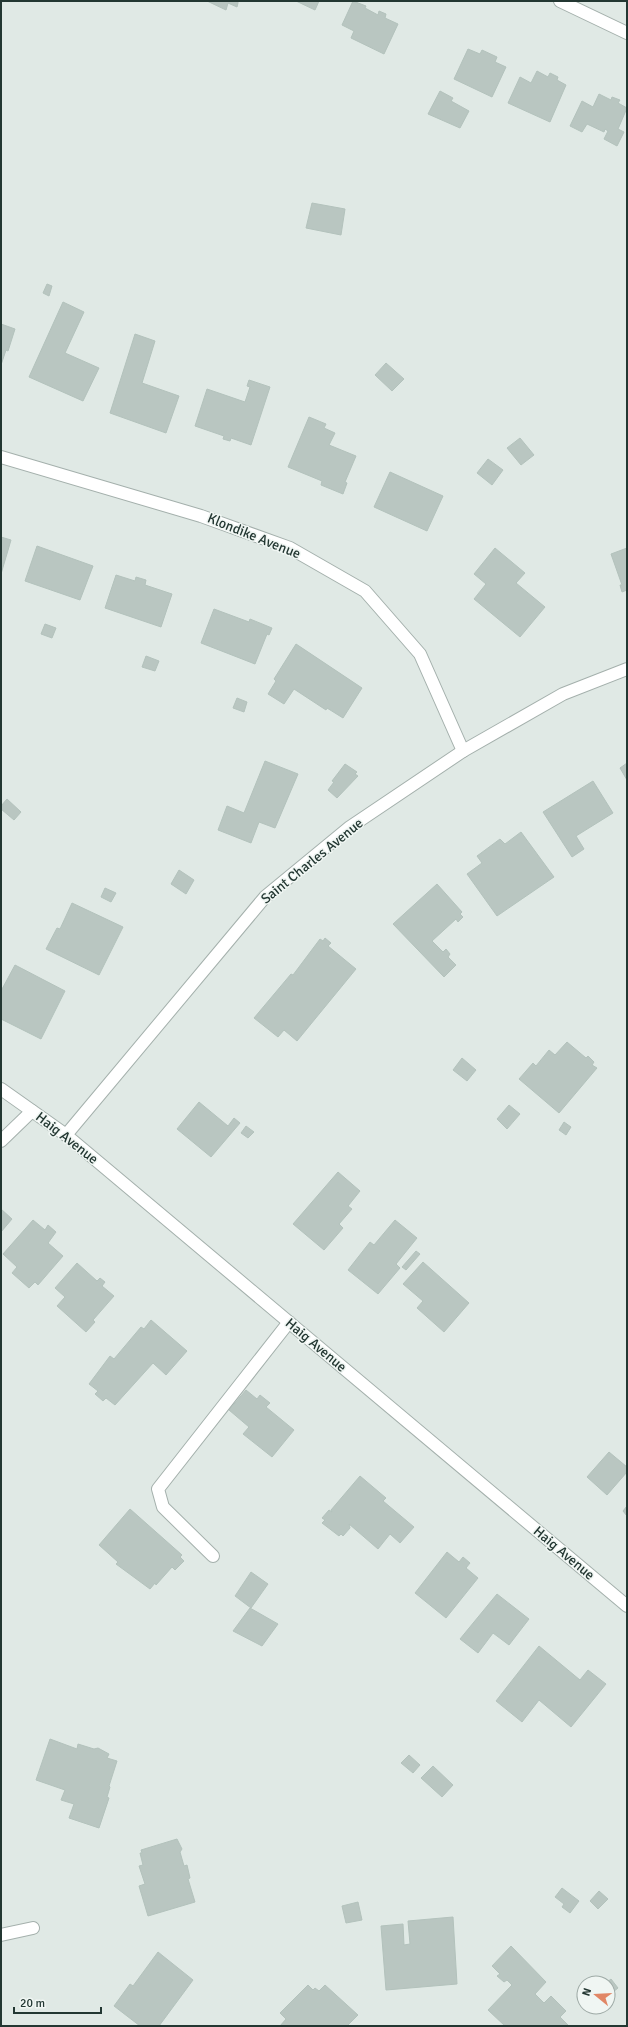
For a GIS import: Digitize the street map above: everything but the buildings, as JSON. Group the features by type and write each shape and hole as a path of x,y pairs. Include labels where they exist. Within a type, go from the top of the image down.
{"street":[{"path":"560,1 627,33"},
{"name":"Klondike Avenue","path":"1,457 201,516 290,548 366,591 420,654 463,751"},
{"name":"Saint Charles Avenue","path":"66,1135 265,897 350,827 463,751 564,694 627,669"},
{"name":"Haig Avenue","path":"1,1089 66,1135 627,1606"},
{"path":"1,1141 32,1111"},
{"path":"213,1556 163,1508 158,1490 289,1322"},
{"path":"1,1935 33,1928"}]}
